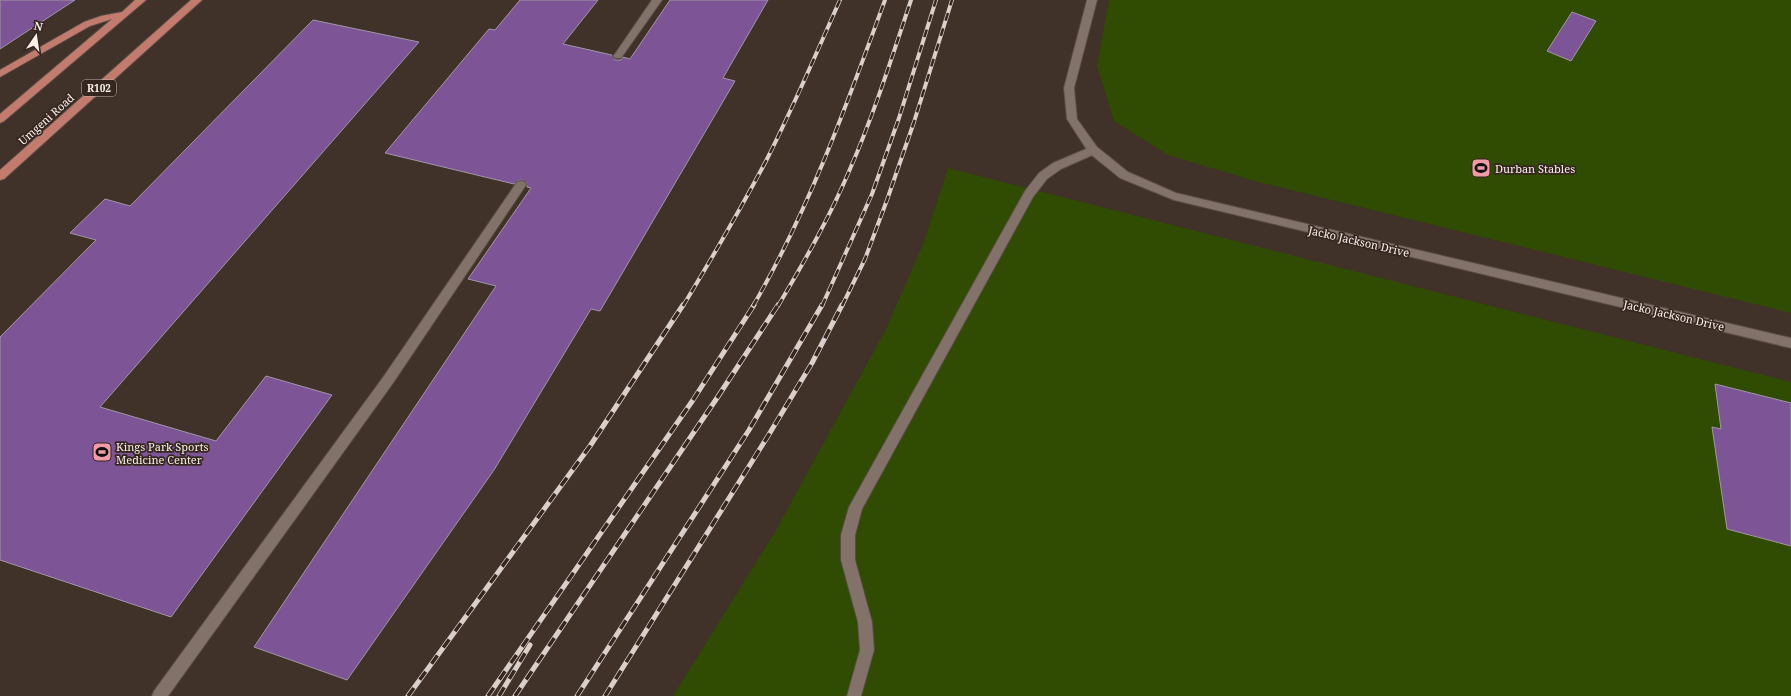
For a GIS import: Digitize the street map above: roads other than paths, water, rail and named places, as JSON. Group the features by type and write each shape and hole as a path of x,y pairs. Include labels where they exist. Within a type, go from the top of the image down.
{"main road":[{"path":"0,119 141,0"},
{"name":"Umgeni Road","path":"0,176 198,0"},
{"path":"0,74 88,24 104,18 124,14"}],"street":[{"path":"618,56 657,0"},
{"name":"Jacko Jackson Drive","path":"1092,0 1070,88 1072,119 1093,150 1124,175 1174,196 1791,343"},
{"path":"854,696 867,650 865,622 848,560 848,535 856,507 1029,194 1043,176 1057,166 1093,150"},
{"path":"159,696 385,387 471,262 521,185"}],"railway":[{"path":"683,306 726,234 766,161 795,101 840,0"},
{"path":"753,306 792,232 826,156 885,0"},
{"path":"778,306 825,222 850,169 875,106 911,0"},
{"path":"822,306 872,194 899,118 936,0"},
{"path":"842,306 865,259 887,200 914,122 952,0"},
{"path":"408,696 590,446 683,305"},
{"path":"488,696 693,400 754,305"},
{"path":"515,696 717,398 778,305"},
{"path":"577,696 749,430 822,305"},
{"path":"605,696 768,436 812,363 842,305"},
{"path":"499,696 530,645"}],"place":[{"name":"Durban Stables","path":"1481,168"},
{"name":"Kings Park Sports Medicine Center","path":"102,452"}]}
